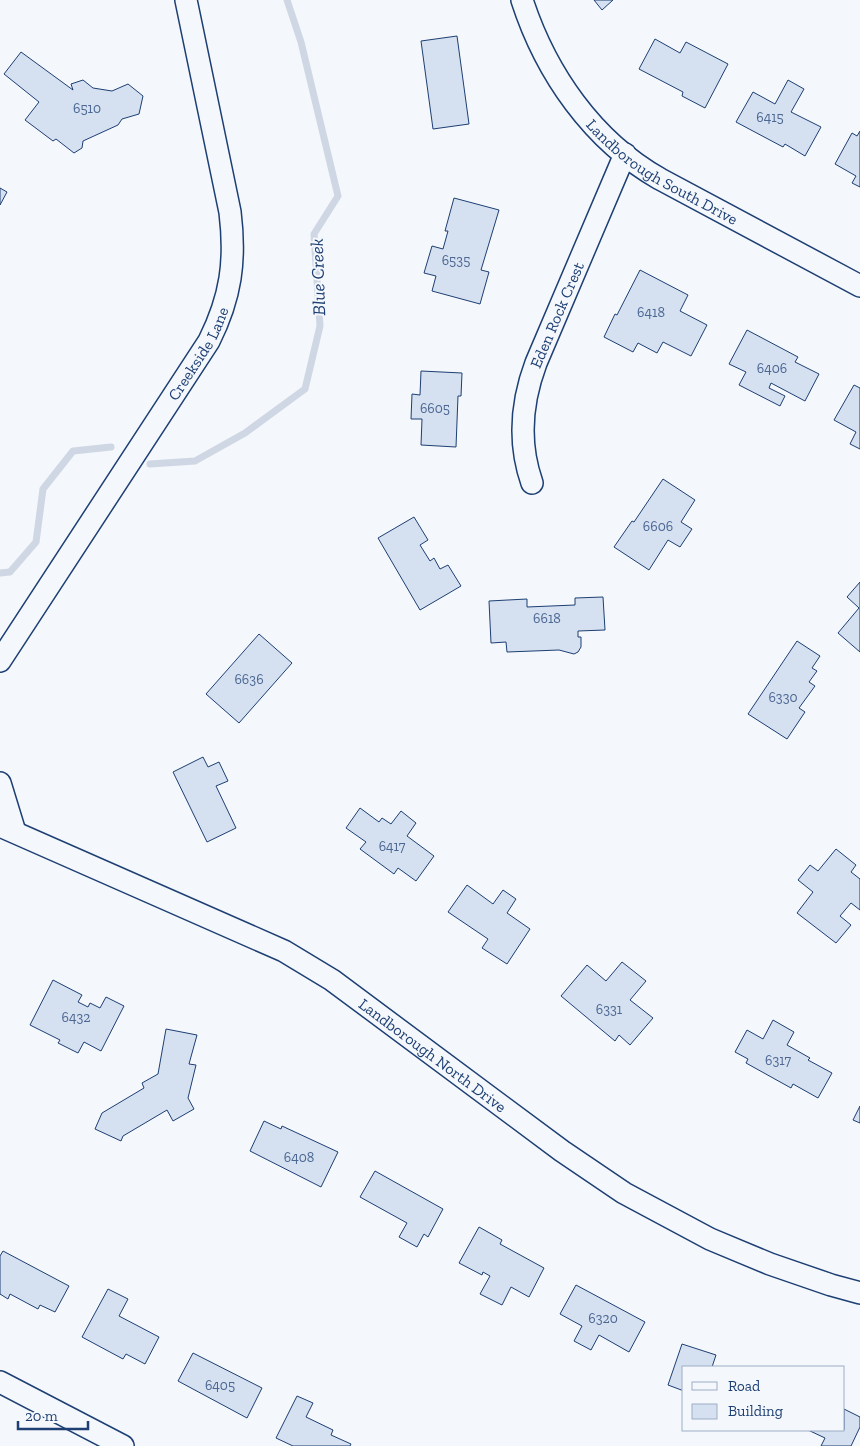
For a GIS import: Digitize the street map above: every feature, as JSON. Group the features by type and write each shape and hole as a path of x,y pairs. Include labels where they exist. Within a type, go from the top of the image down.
{"street":[{"name":"Creekside Lane","path":"0,661 209,341 226,300 232,268 233,234 186,0"},
{"name":"Landborough South Drive","path":"522,0 545,56 559,80 589,120 608,141 634,163 660,180 860,286"},
{"name":"Eden Rock Crest","path":"532,483 526,462 522,418 528,385 625,154"},
{"path":"0,782 7,829"},
{"name":"Landborough North Drive","path":"7,829 284,951 332,980 562,1151 624,1193 710,1239 770,1264 831,1286 860,1293"},
{"path":"0,1382 123,1446"}],"building":[{"path":"594,0 613,0 602,10"},
{"path":"457,36 469,124 433,129 421,41"},
{"path":"655,39 680,53 686,42 728,64 705,108 682,96 683,92 639,69"},
{"path":"21,52 73,90 71,84 83,80 93,88 112,91 128,84 143,96 139,114 122,119 118,125 83,141 82,148 74,153 56,139 53,141 25,120 39,102 4,74"},
{"path":"788,80 804,89 791,112 821,127 805,156 785,144 783,147 736,122 753,92 775,104"},
{"path":"860,131 860,187 852,183 856,176 835,164 852,133 857,136"},
{"path":"0,188 7,192 0,205"},
{"path":"454,198 499,210 481,270 489,272 480,304 432,291 436,276 424,273 432,246 443,249 448,231 445,231"},
{"path":"640,270 688,295 680,311 707,325 691,356 663,342 657,353 638,343 633,352 604,337"},
{"path":"747,330 798,357 795,362 819,374 805,401 771,383 769,388 785,396 780,406 739,385 746,372 729,364"},
{"path":"421,371 462,373 461,396 458,396 456,447 421,445 422,419 411,419 412,394 420,395"},
{"path":"854,385 860,388 860,449 850,444 856,432 834,420"},
{"path":"663,479 695,500 681,522 692,529 680,547 668,540 649,570 614,547 632,521 634,522"},
{"path":"414,517 428,540 420,545 430,561 434,558 440,569 448,565 461,586 420,610 378,538"},
{"path":"860,582 860,652 838,633 859,608 847,597"},
{"path":"603,597 605,630 578,631 578,637 581,637 581,647 574,654 559,650 507,652 506,642 491,643 489,601 527,599 527,607 575,605 575,598"},
{"path":"259,634 292,663 239,723 206,694"},
{"path":"797,641 820,656 812,668 817,671 809,682 815,686 799,708 805,712 787,739 748,714"},
{"path":"203,757 208,767 219,762 228,781 216,786 236,828 207,842 173,772"},
{"path":"360,808 379,822 382,818 391,824 401,811 416,823 407,836 434,856 416,881 398,868 394,874 360,849 366,842 346,828"},
{"path":"836,849 856,865 851,872 860,879 860,910 851,903 840,916 851,925 836,943 797,913 813,892 798,880 810,865 818,871"},
{"path":"467,885 493,904 503,890 516,899 507,913 530,929 507,964 482,948 488,939 448,912"},
{"path":"622,962 646,981 630,1000 653,1018 630,1045 619,1035 615,1041 561,996 587,965 606,981"},
{"path":"53,980 82,995 78,1002 88,1007 90,1003 100,1008 106,997 124,1006 101,1051 84,1042 78,1053 58,1043 60,1040 30,1025"},
{"path":"773,1020 794,1032 787,1045 810,1058 808,1060 832,1073 818,1098 793,1084 791,1088 746,1063 748,1059 735,1052 747,1030 763,1039"},
{"path":"166,1029 197,1035 189,1064 196,1065 188,1098 194,1109 173,1121 167,1110 123,1136 121,1141 95,1129 102,1113 144,1088 142,1083 158,1074"},
{"path":"860,1106 860,1123 853,1120"},
{"path":"264,1121 281,1129 282,1126 338,1152 321,1187 250,1151"},
{"path":"375,1171 443,1209 428,1237 424,1234 417,1247 399,1237 407,1223 360,1197"},
{"path":"479,1227 502,1240 500,1244 544,1268 529,1297 511,1287 502,1305 480,1294 490,1276 483,1272 482,1275 459,1263"},
{"path":"3,1251 69,1286 55,1312 40,1305 38,1309 10,1294 8,1299 0,1294 0,1256"},
{"path":"576,1285 645,1322 629,1352 599,1335 591,1350 574,1341 582,1326 560,1314"},
{"path":"108,1289 128,1299 119,1316 159,1337 145,1364 126,1354 123,1359 82,1337"},
{"path":"682,1344 716,1355 712,1366 682,1366 682,1390 668,1385"},
{"path":"193,1353 262,1388 247,1418 178,1381"},
{"path":"297,1396 313,1403 306,1417 333,1430 331,1435 351,1444 350,1446 293,1446 276,1438"},
{"path":"845,1410 860,1417 860,1427 851,1446 821,1446 825,1438 810,1431 845,1431"}],"waterway":[{"name":"Blue Creek","path":"150,464 195,461 245,433 305,389 320,326 314,234 338,196 301,42 287,0"},
{"name":"Blue Creek","path":"0,573 10,572 36,542 43,489 73,451 111,447"}]}
